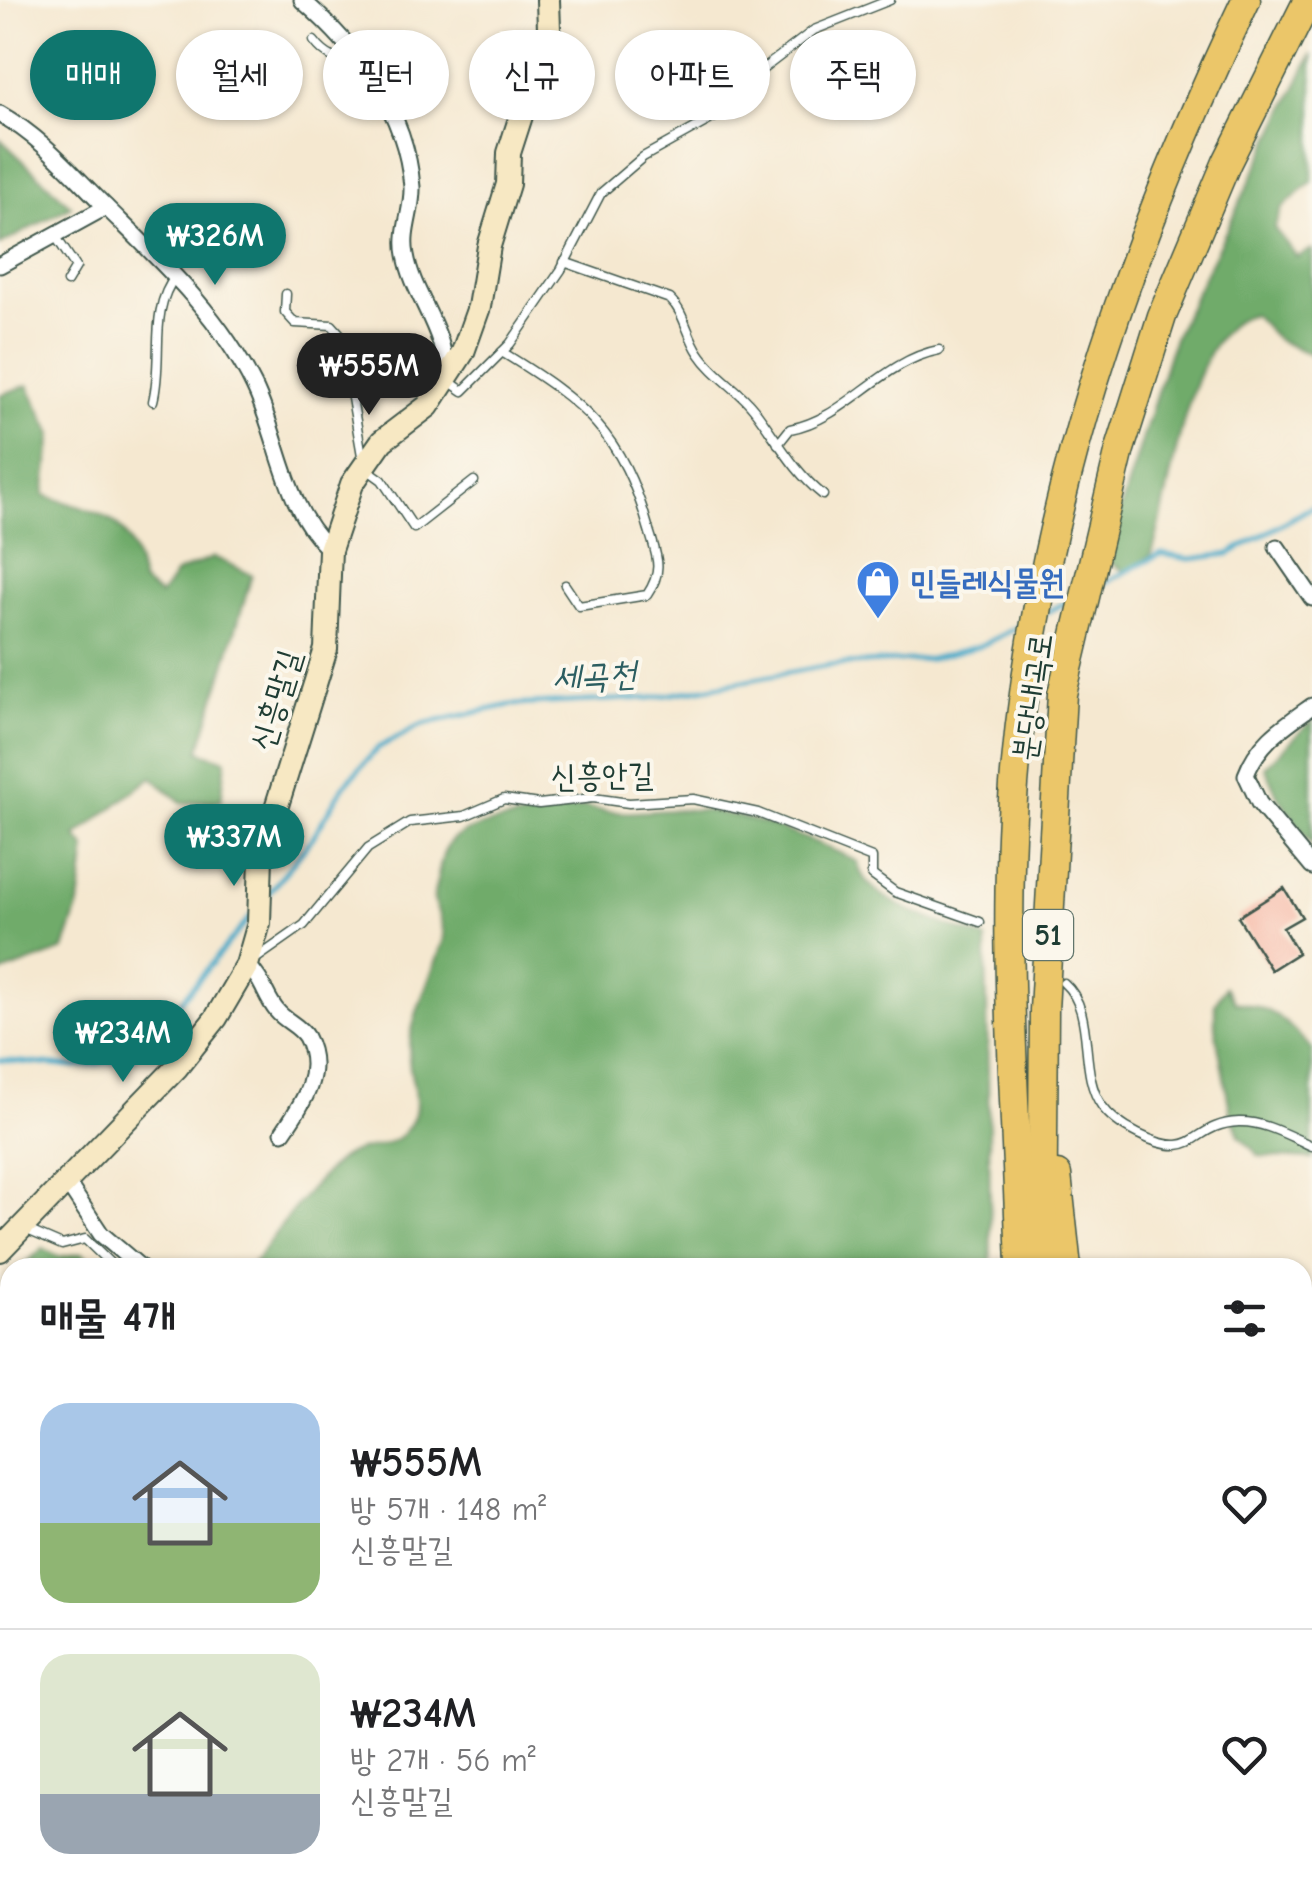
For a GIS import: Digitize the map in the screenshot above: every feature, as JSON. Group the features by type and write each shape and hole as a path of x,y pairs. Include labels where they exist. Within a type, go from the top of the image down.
{"highway":[{"name":"분당내곡로","path":"1020,1258 1012,956 1014,786 1038,617 1062,489 1118,299 1168,169 1246,0"},
{"name":"분당내곡로","path":"1042,1258 1044,1010 1062,694 1120,449 1162,316 1226,162 1308,0"},
{"path":"1044,1010 1066,1258"}],"street":[{"path":"302,0 332,30"},
{"name":"신흥말길","path":"0,1250 177,1067 216,1018 248,965 259,923 261,856 326,649 330,550 352,484 382,441 428,406 463,352 508,184 510,153 549,29 548,0"},
{"path":"0,114 24,128 176,276 240,360 266,414 290,491 307,529 330,550"},
{"path":"393,120 409,159 413,208 406,230 406,256 440,342 447,379"},
{"path":"0,265 106,207"},
{"path":"1277,548 1312,598"},
{"path":"1312,706 1272,735 1253,756 1246,775 1259,804 1312,867"},
{"path":"248,965 264,981 277,1012 306,1036 310,1049 312,1087 283,1132"},
{"path":"66,1181 101,1234 125,1258"}],"lane":[{"path":"447,379 463,391 502,352 564,262 601,193 643,157 722,113 763,69 814,30 890,0"},
{"path":"314,41 323,53"},
{"path":"56,236 76,267 67,282"},
{"path":"564,262 670,299 681,310 682,323 714,373 752,407 802,479 823,495"},
{"path":"153,402 161,362 158,318 165,289 176,276"},
{"path":"286,294 285,312 295,323 332,326 342,335 364,467 382,480 414,528 474,481"},
{"path":"778,444 790,428 809,425 874,379 910,359 940,350"},
{"path":"502,352 560,387 617,448 633,479 659,558 659,578 647,595 579,606 565,586"},
{"name":"신흥안길","path":"248,965 304,925 368,848 410,822 464,816 504,799 539,804 593,798 628,803 693,799 758,813 872,858 872,875 895,892 980,922"},
{"path":"1064,983 1078,1002 1092,1092 1107,1113 1125,1127 1166,1148 1178,1147 1234,1122 1256,1123 1312,1146"},
{"path":"21,1227 62,1245 85,1240 104,1258"}],"green space":[{"path":"1312,54 1312,182 1282,208 1274,228 1297,257 1312,249 1312,355 1278,340 1253,314 1230,326 1211,350 1196,382 1151,556 1126,572 1105,559 1174,338"},
{"path":"0,139 71,206 0,245"},
{"path":"28,385 52,434 44,495 111,520 129,542 142,582 160,596 176,573 214,557 252,575 199,751 226,760 221,801 182,803 152,777 76,836 86,848 79,905 64,950 0,974 0,395"},
{"path":"1312,720 1312,845 1277,795 1265,767"},
{"path":"585,807 612,812 681,810 735,816 779,829 858,862 863,876 891,901 986,939 991,1258 257,1258 303,1198 339,1160 396,1139 411,1123 416,1106 409,1064 410,1040 444,938 434,895 442,858 448,844 462,834 514,819"},
{"path":"1225,987 1235,1002 1278,1017 1312,1049 1312,1159 1259,1156 1239,1135 1230,1110 1215,1027 1215,1004"},
{"path":"43,1248 60,1257 83,1253 88,1258 32,1258"}],"building":[{"path":"1284,888 1302,917 1283,928 1298,953 1271,970 1238,917"}],"waterway":[{"name":"세곡천","path":"1096,587 1161,554 1190,559 1229,554 1312,507"},
{"name":"세곡천","path":"1047,612 1073,599"},
{"name":"세곡천","path":"267,895 313,837 343,787 378,748 423,724 510,705 651,698 830,665 930,659 980,646 1024,624"},
{"name":"세곡천","path":"0,1060 75,1067 134,1058 251,916"}],"place":[{"name":"민들레식물원","path":"878,620"}]}
